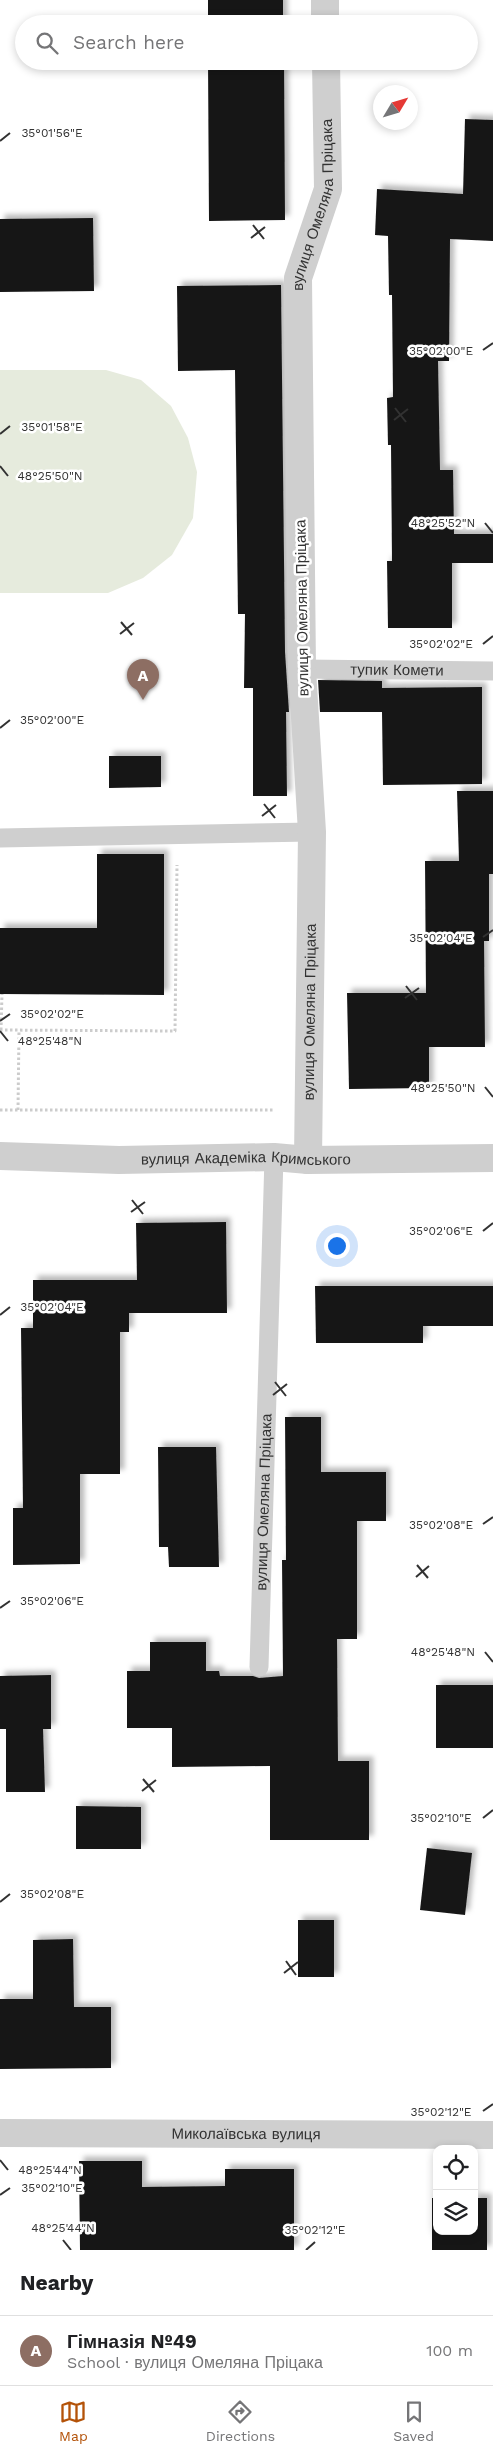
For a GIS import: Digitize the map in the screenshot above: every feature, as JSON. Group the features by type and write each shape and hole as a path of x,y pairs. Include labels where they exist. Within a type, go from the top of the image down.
{"street":[{"path":"324,0 325,15"},
{"name":"вулиця Омеляна Пріцака","path":"308,1160 312,832 302,669 298,278 328,189 326,70"},
{"name":"вулиця Академіка Кримського","path":"0,1156 118,1160 274,1157 308,1160 493,1158"},
{"name":"Миколаївська вулиця","path":"0,2133 493,2135"}],"lane":[{"name":"тупик Комети","path":"302,669 493,671"},
{"path":"0,838 312,832"},
{"name":"вулиця Омеляна Пріцака","path":"259,1666 274,1157"}],"path":[{"path":"2,994 1,1030 175,1031 177,856"},
{"path":"18,1110 19,1030"},
{"path":"0,1110 308,1110"}],"shaded area":[{"path":"0,370 106,370 141,380 171,406 188,438 197,472 193,518 172,555 143,578 108,593 0,593"}],"building":[{"path":"208,0 283,0 283,15 208,15"},
{"path":"208,70 284,70 285,220 209,221"},
{"path":"465,119 493,120 493,241 450,239 449,361 438,361 440,470 453,470 454,534 493,534 493,563 452,563 452,628 388,628 387,561 392,561 391,445 388,445 387,398 393,397 392,295 389,295 388,236 375,235 377,189 463,194"},
{"path":"93,218 94,291 0,292 0,219"},
{"path":"281,285 285,652 289,712 286,712 287,796 253,796 253,688 244,688 245,614 238,614 235,370 178,371 177,286"},
{"path":"318,680 382,681 382,688 482,687 482,784 383,785 382,712 320,712"},
{"path":"109,756 161,756 161,787 109,788"},
{"path":"457,791 493,791 493,874 489,874 489,941 484,941 485,1047 429,1047 429,1088 349,1089 347,993 426,993 425,861 459,861"},
{"path":"97,854 164,854 164,995 0,994 0,928 97,928"},
{"path":"226,1222 227,1313 129,1313 129,1332 120,1332 120,1474 80,1474 80,1564 13,1565 13,1508 23,1508 21,1328 33,1328 33,1280 137,1280 136,1223"},
{"path":"315,1286 493,1286 493,1326 423,1326 423,1343 316,1343"},
{"path":"285,1417 321,1417 321,1472 386,1472 386,1521 357,1521 357,1639 337,1639 338,1761 369,1761 369,1840 270,1840 270,1766 172,1767 172,1728 127,1728 127,1671 150,1671 150,1642 206,1642 206,1671 219,1671 220,1676 253,1676 259,1678 283,1676 282,1560 286,1560"},
{"path":"158,1447 216,1447 219,1567 169,1567 168,1547 159,1547"},
{"path":"51,1675 51,1729 43,1729 45,1792 6,1792 6,1729 0,1729 0,1676"},
{"path":"436,1685 493,1685 493,1748 436,1748"},
{"path":"76,1806 141,1807 141,1849 76,1849"},
{"path":"427,1848 472,1853 465,1915 420,1910"},
{"path":"298,1920 334,1920 334,1977 298,1977"},
{"path":"73,1939 74,2007 111,2007 111,2068 0,2069 0,1999 33,1999 33,1940"},
{"path":"79,2161 142,2161 142,2187 225,2186 225,2169 294,2169 294,2250 80,2250"},
{"path":"432,2198 433,2235 478,2235 478,2198 487,2198 487,2250 432,2250"}],"place":[{"name":"Гімназія №49","path":"143,700"}]}
